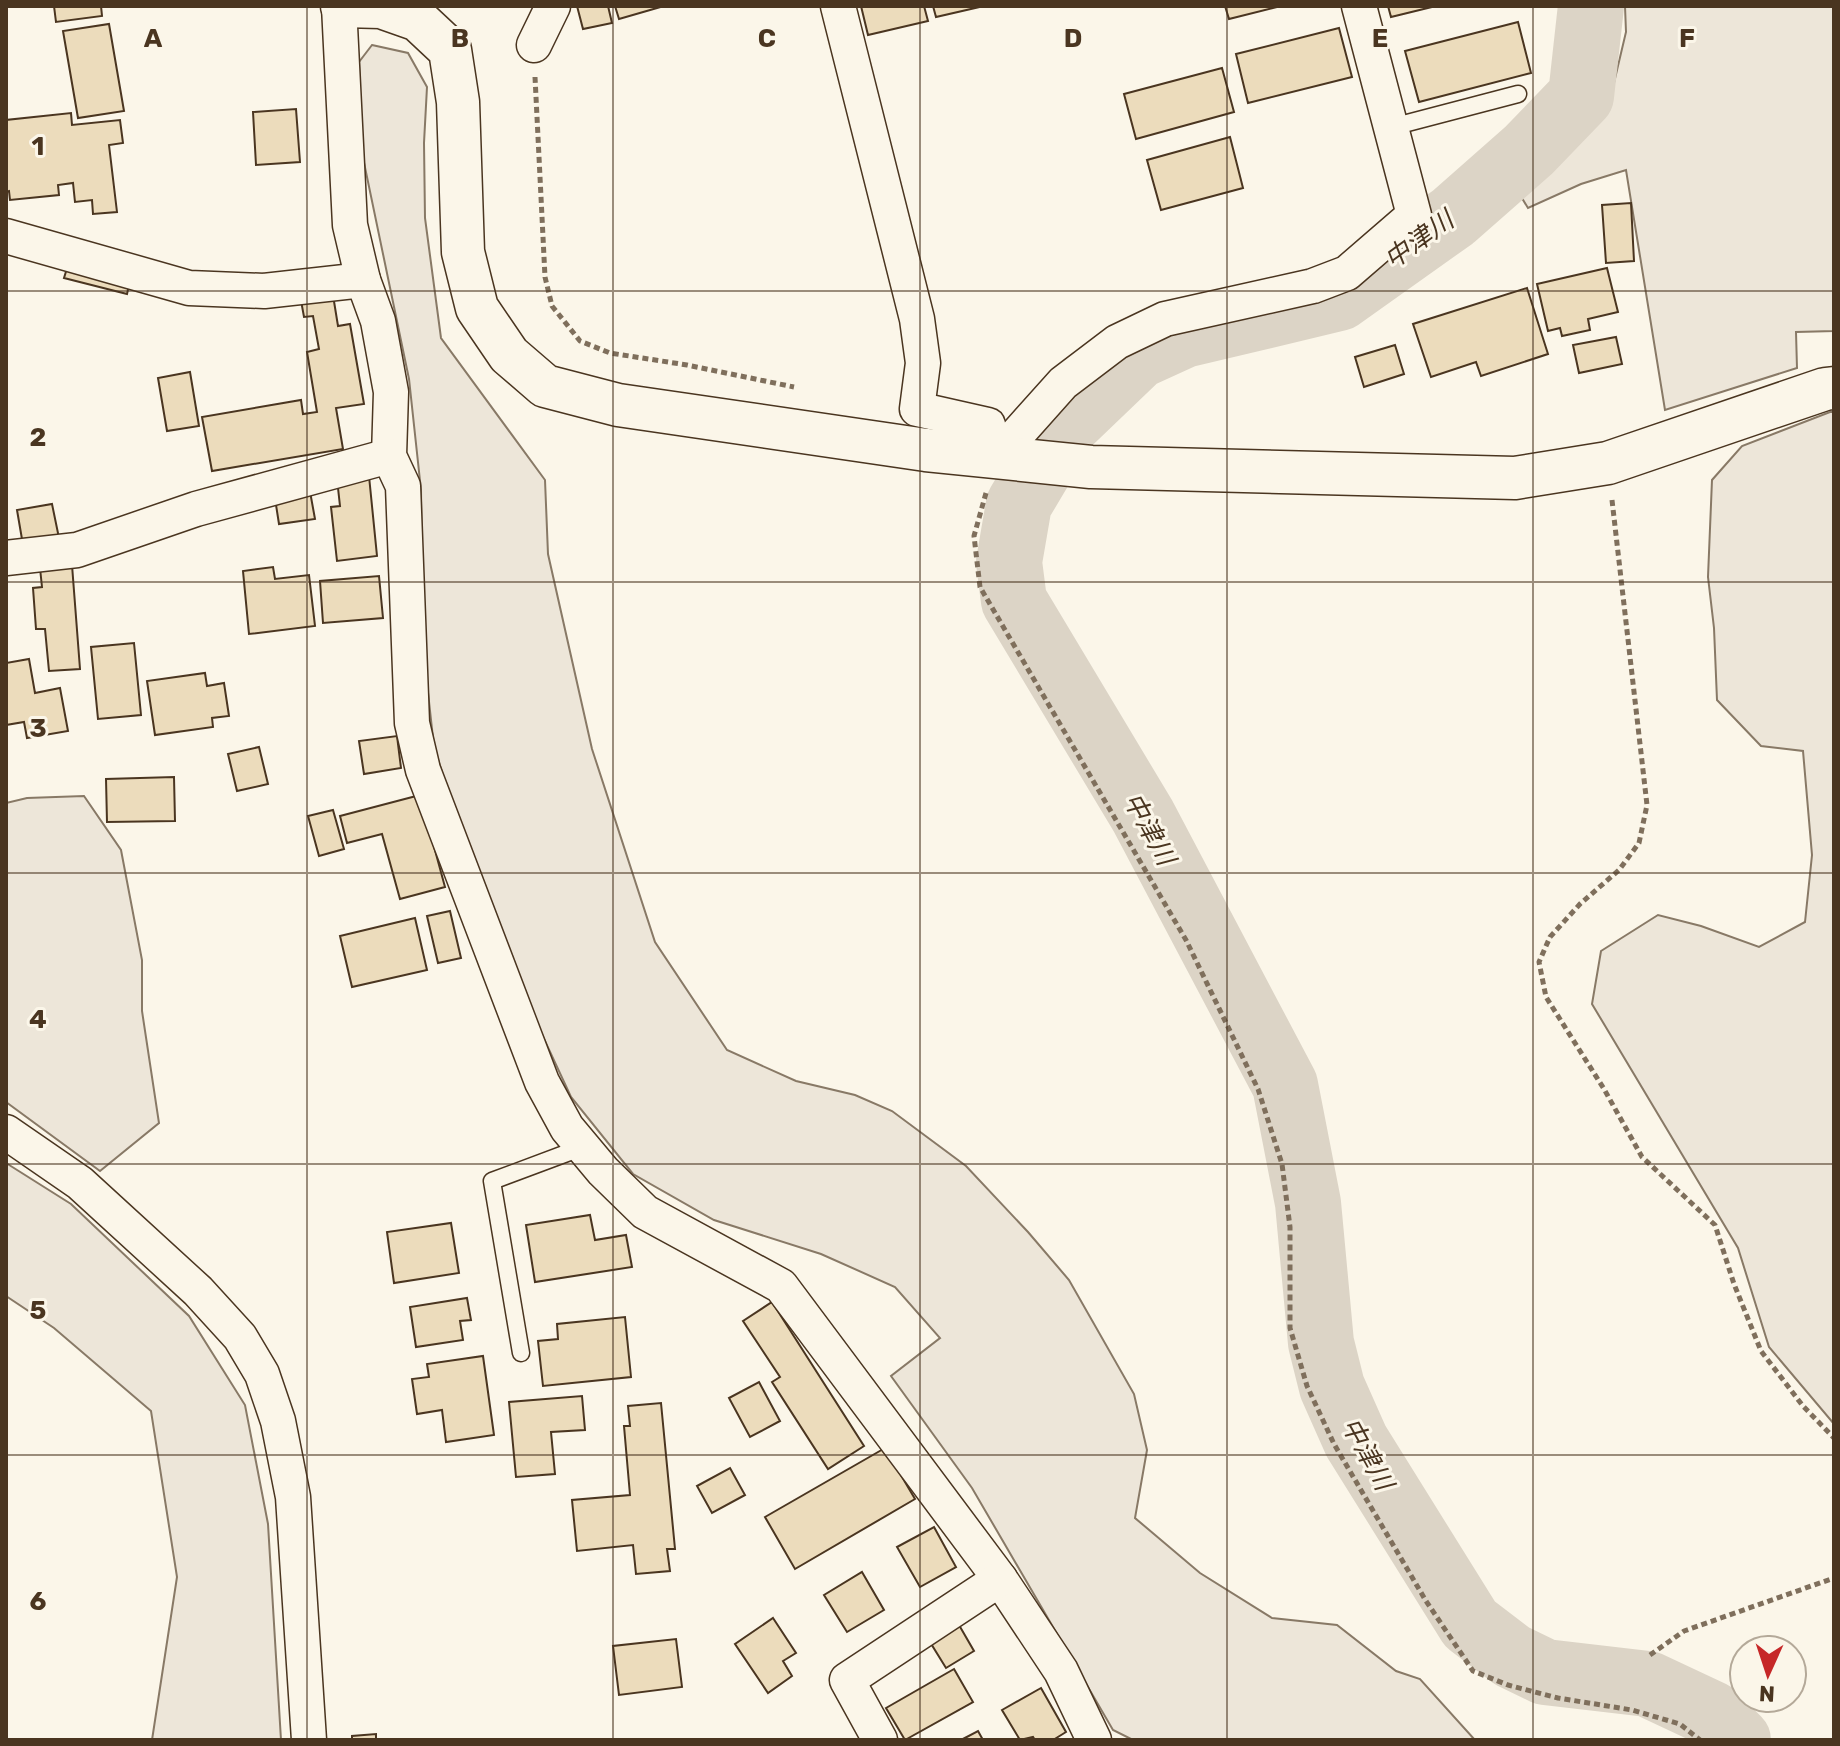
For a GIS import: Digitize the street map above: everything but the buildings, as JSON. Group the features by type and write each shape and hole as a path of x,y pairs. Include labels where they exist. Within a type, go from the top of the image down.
{"street":[{"path":"1094,1740 1061,1671 1000,1579 781,1286 645,1212 603,1171 567,1128 542,1082 423,770 412,723 403,486 389,456 391,392 378,321 363,280 350,225 341,6 381,7 418,20 450,50 458,102 463,252 477,308 509,355 545,386 618,405 1006,459 1091,467 1515,478 1608,463 1834,388"},
{"path":"534,45 553,6"},
{"path":"838,6 917,319 923,363 917,409 988,425 1006,459"},
{"path":"1006,459 1063,383 1117,342 1165,319 1313,286 1347,273 1414,215 1359,6"},
{"path":"6,236 189,288 264,291 363,280"},
{"path":"6,558 77,550 196,509 389,456"},
{"path":"6,1132 80,1183 198,1291 240,1337 262,1374 278,1421 293,1497 309,1740"},
{"path":"880,1740 847,1680 1000,1579"}],"lane":[{"path":"1392,127 1518,94"},
{"path":"521,1353 492,1181 583,1147"}],"path":[{"path":"534,45 545,277 552,306 580,341 610,353 687,365 807,390"},
{"path":"1006,459 974,536 980,587 1186,940 1258,1089 1282,1164 1290,1227 1290,1328 1307,1386 1334,1444 1426,1601 1473,1671 1508,1685 1558,1698 1632,1710 1680,1724 1700,1740"},
{"path":"1608,463 1647,805 1639,843 1619,870 1580,904 1550,937 1539,962 1546,997 1604,1089 1642,1157 1715,1225 1761,1351 1803,1406 1834,1438"},
{"path":"1650,1655 1684,1631 1834,1578"}],"shaded area":[{"path":"1625,6 1834,6 1834,331 1796,332 1797,368 1665,410 1626,170 1581,184 1528,208 1514,185 1609,104 1626,32"},
{"path":"372,45 408,53 427,87 425,218 441,338 545,480 548,554 592,749 655,942 727,1050 796,1081 855,1095 892,1111 966,1166 1069,1280 1134,1394 1147,1450 1135,1518 1200,1573 1272,1618 1337,1625 1396,1671 1420,1679 1475,1740 1133,1740 1113,1730 972,1488 891,1376 940,1338 895,1287 821,1254 714,1220 633,1174 571,1097 479,888 434,747 423,647 421,490 409,379 362,153 359,62"},
{"path":"1834,412 1834,1424 1769,1347 1738,1248 1592,1004 1601,951 1658,915 1701,926 1759,947 1805,922 1812,855 1803,751 1761,746 1717,700 1708,577 1712,480 1742,446"},
{"path":"84,796 121,850 142,960 142,1011 159,1123 100,1171 6,1102 6,803 27,798"},
{"path":"6,1163 71,1204 189,1316 245,1405 268,1524 281,1740 152,1740 177,1577 151,1411 54,1328 6,1296"}],"waterway":[{"name":"中津川","path":"1591,6 1581,96 1529,150 1453,217 1339,298 1184,335 1138,356 1066,425 1019,504 1009,562 1014,601 1143,816 1285,1085 1308,1203 1321,1343 1332,1387 1356,1441 1470,1624 1512,1656 1545,1672 1648,1684 1712,1714 1738,1740"}]}
